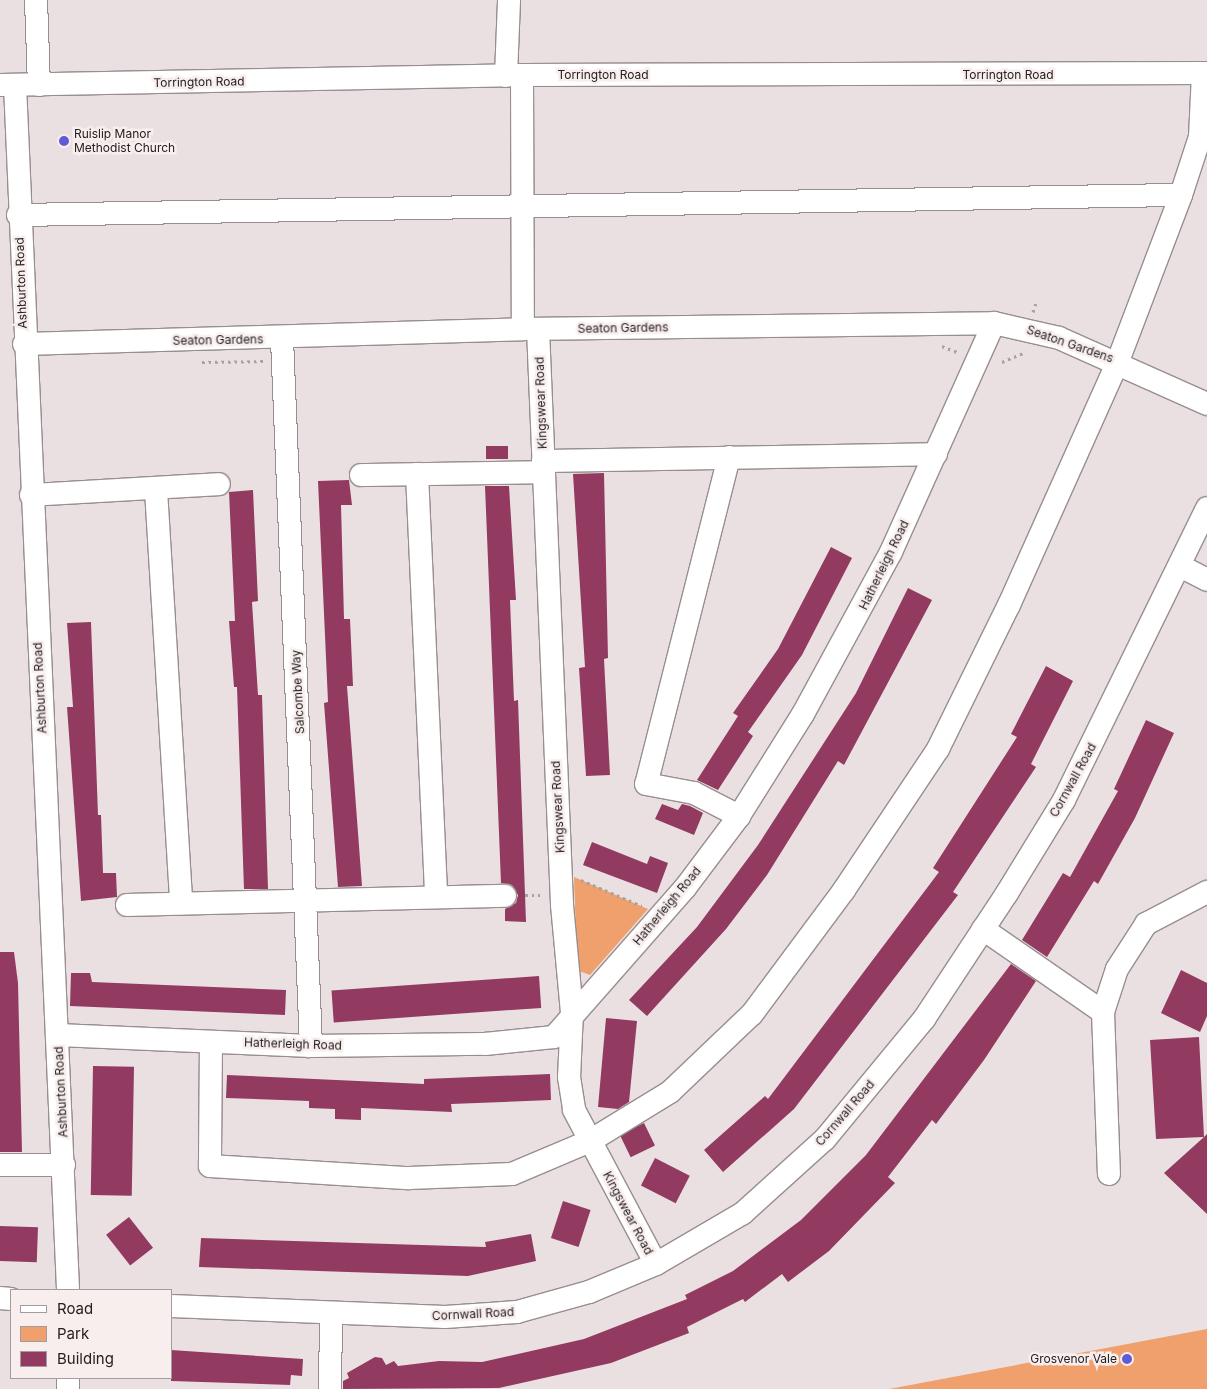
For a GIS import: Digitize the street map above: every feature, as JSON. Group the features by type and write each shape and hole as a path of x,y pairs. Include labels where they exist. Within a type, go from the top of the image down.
{"street":[{"path":"36,0 39,85"},
{"name":"Kingswear Road","path":"509,0 530,329 544,466 562,905 572,1012 569,1077 574,1110 656,1264"},
{"path":"211,1042 210,1166 409,1178 512,1174 590,1141 670,1092 752,1014 844,890 938,749 1009,605 1118,361 1181,195 1200,137 1205,73"},
{"name":"Torrington Road","path":"8,85 514,76 1205,73"},
{"name":"Ashburton Road","path":"8,85 18,215 10,239 24,344 58,1035 68,1289"},
{"path":"18,215 1181,195"},
{"name":"Seaton Gardens","path":"24,344 282,339 530,329 994,323 1026,327 1118,361 1207,404"},
{"name":"Hatherleigh Road","path":"58,1035 311,1046 536,1041 554,1037 572,1012 685,888 739,816 848,638 936,454 994,323"},
{"name":"Salcombe Way","path":"282,339 307,901 311,1046"},
{"path":"361,475 417,474 729,457 936,454"},
{"path":"729,457 646,784 694,793 739,816"},
{"path":"417,474 436,896"},
{"path":"31,495 156,490 219,484"},
{"path":"156,490 181,903"},
{"name":"Cornwall Road","path":"172,1306 445,1317 517,1312 588,1292 656,1264 743,1214 825,1139 924,1019 1064,800 1207,508"},
{"path":"1180,566 1207,580"},
{"path":"1109,1174 1102,1012 1121,961 1146,924 1207,892"},
{"path":"127,905 436,896 505,896"},
{"path":"983,929 1102,1012"},
{"path":"0,1165 64,1165"},
{"path":"330,1389 331,1313"}],"path":[{"path":"957,362 959,353 1003,360"},
{"path":"190,362 269,361"},
{"path":"574,877 647,909 641,916"}],"green space":[{"path":"574,877 648,909 590,975 579,971 577,964"},
{"name":"Grosvenor Vale","path":"1207,1329 1207,1389 889,1389"}],"building":[{"path":"486,446 508,446 508,459 486,459"},
{"path":"604,473 608,658 604,659 610,775 586,776 579,668 585,667 573,474"},
{"path":"349,480 352,505 341,505 344,619 350,619 353,686 347,686 362,886 338,887 324,703 328,702 318,481"},
{"path":"485,486 509,486 516,600 510,600 514,701 518,700 526,922 505,921 505,909 516,903 518,895 512,885 501,883"},
{"path":"253,490 258,601 252,602 258,695 262,695 268,889 244,889 237,687 234,687 229,621 235,621 229,492"},
{"path":"831,547 852,558 802,655 748,732 753,736 718,790 697,780 738,716 733,713 778,649"},
{"path":"908,588 932,600 844,765 838,761 767,875 726,929 647,1016 629,1000 697,927 758,845 856,693"},
{"path":"91,622 98,815 101,815 103,873 116,873 117,897 81,901 67,707 73,707 67,623"},
{"path":"1046,666 1073,681 1031,764 1036,767 953,892 958,895 794,1109 723,1172 704,1150 765,1096 768,1099 939,872 933,868 1017,737 1011,734"},
{"path":"1146,720 1174,733 1135,818 1098,884 1094,881 1047,957 1022,940 1063,873 1070,877 1118,791 1114,789"},
{"path":"662,804 678,810 682,804 703,813 694,835 655,819"},
{"path":"592,842 647,864 650,856 668,863 657,893 583,865"},
{"path":"0,952 14,952 18,983 22,1152 0,1152"},
{"path":"1011,964 1036,981 984,1060 936,1124 932,1120 888,1177 895,1183 829,1251 788,1282 782,1274 745,1302 743,1299 687,1327 689,1333 611,1363 499,1388 343,1389 343,1381 349,1378 347,1373 375,1357 382,1358 386,1365 394,1361 398,1366 439,1361 482,1362 584,1339 687,1299 685,1295 733,1271 801,1220 866,1155"},
{"path":"1181,970 1207,983 1207,1016 1200,1032 1161,1013"},
{"path":"71,973 90,973 92,982 286,990 285,1015 70,1006"},
{"path":"539,976 541,1008 334,1022 332,991"},
{"path":"606,1018 637,1021 629,1102 618,1109 598,1107"},
{"path":"1199,1037 1204,1137 1156,1139 1150,1040"},
{"path":"93,1066 134,1067 132,1196 91,1195"},
{"path":"550,1074 551,1100 451,1104 452,1112 361,1108 361,1120 335,1119 335,1109 309,1108 309,1101 226,1098 227,1075 424,1084 424,1079"},
{"path":"644,1123 655,1145 631,1157 620,1135"},
{"path":"1207,1134 1207,1214 1164,1173"},
{"path":"655,1158 690,1176 676,1203 641,1186"},
{"path":"563,1201 591,1210 579,1247 551,1238"},
{"path":"129,1217 153,1248 130,1266 106,1235"},
{"path":"0,1226 38,1227 37,1262 0,1261"},
{"path":"531,1234 536,1261 468,1276 199,1267 201,1238 486,1247 485,1242"},
{"path":"172,1350 303,1359 302,1376 291,1375 290,1385 171,1381"}],"place":[{"name":"Ruislip Manor Methodist Church","path":"64,141"},
{"name":"Grosvenor Vale","path":"1127,1359"}]}
